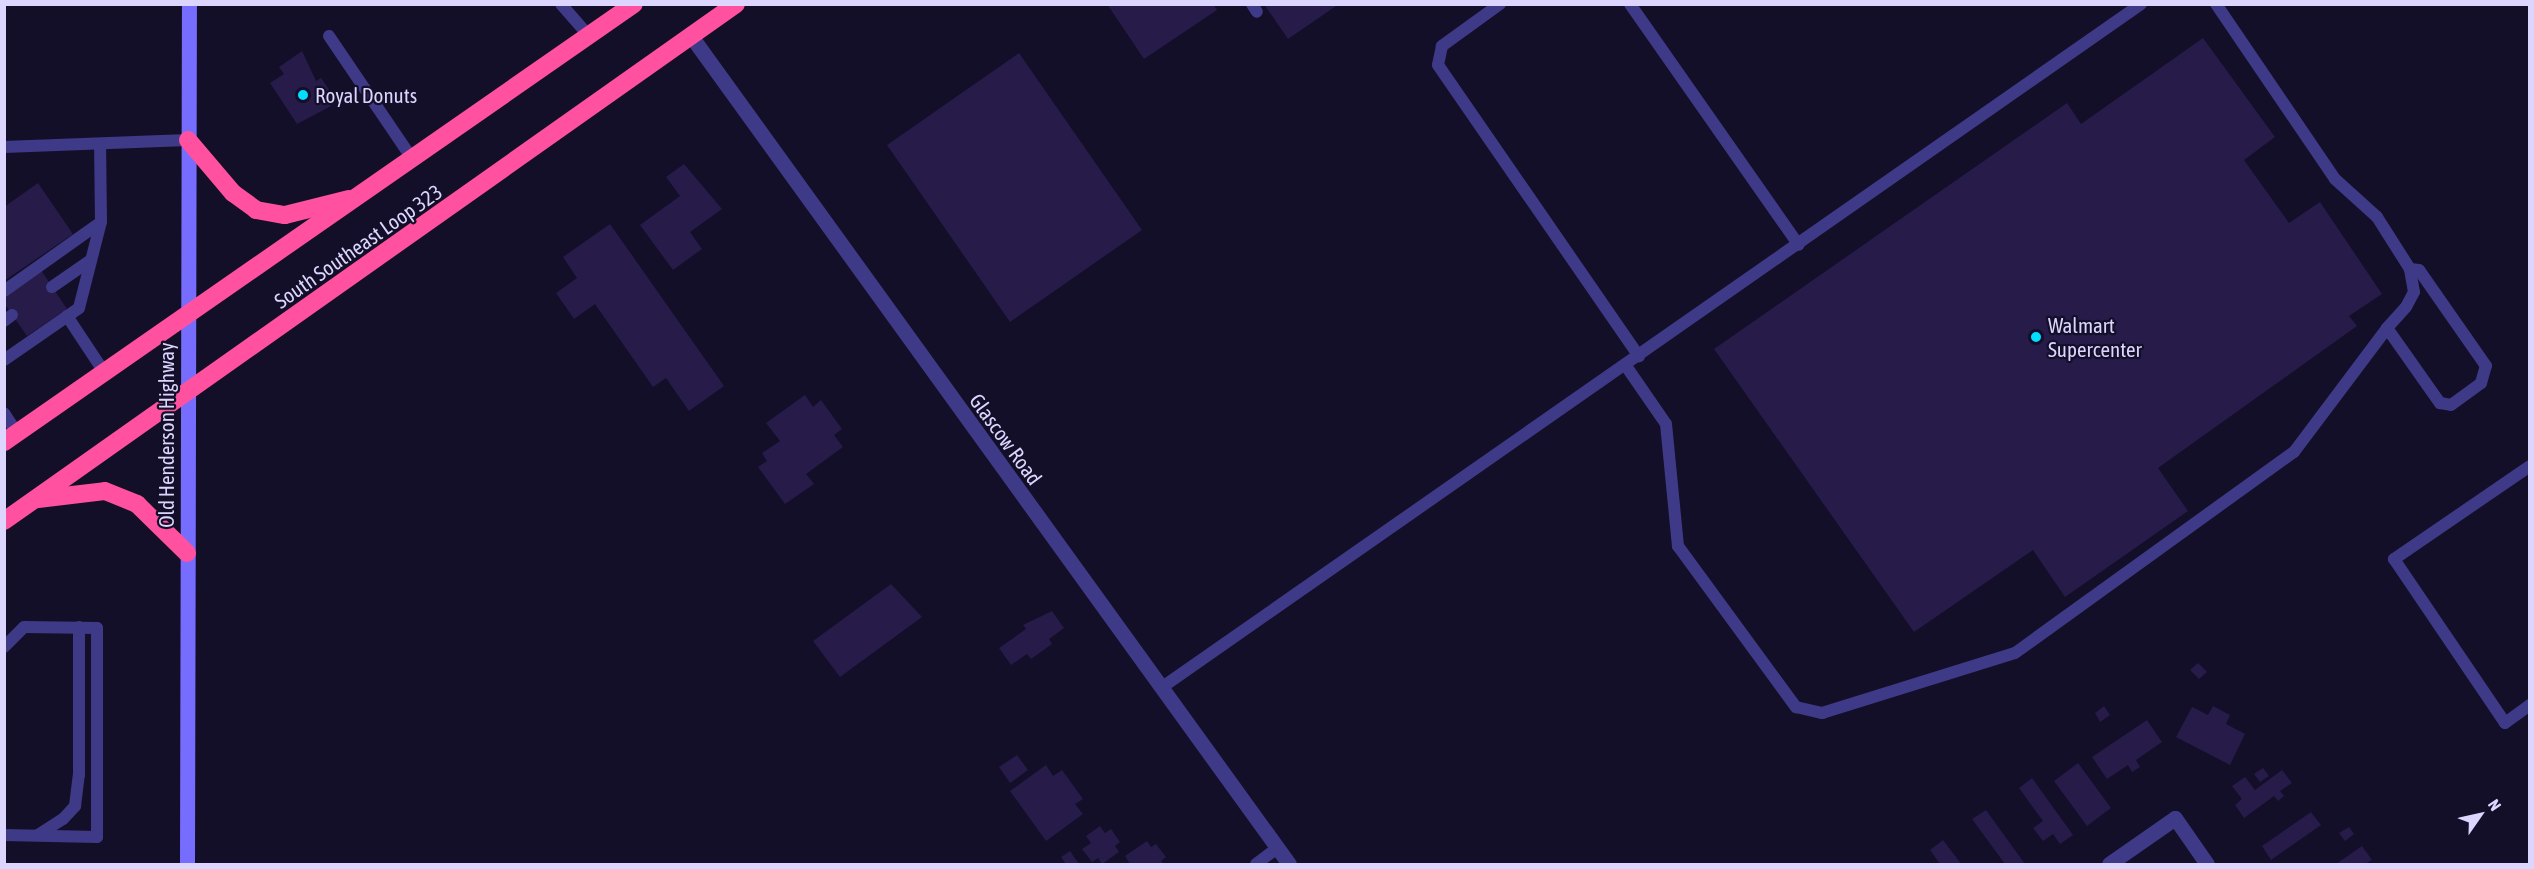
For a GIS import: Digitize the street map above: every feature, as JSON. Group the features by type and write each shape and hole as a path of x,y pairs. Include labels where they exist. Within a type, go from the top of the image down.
{"highway":[{"name":"South Southeast Loop 323","path":"11,437 186,314 363,196 634,4"},
{"name":"South Southeast Loop 323","path":"4,521 188,394 736,4"},
{"path":"188,140 233,193 256,210 285,215 363,196"},
{"path":"37,499 105,491 137,504 187,553"}],"main road":[{"name":"Old Henderson Highway","path":"187,864 188,394 186,314 189,4"}],"street":[{"name":"Glascow Road","path":"690,36 1289,864"},
{"path":"2109,864 2175,818 2207,864"}],"lane":[{"path":"561,4 588,35"},
{"path":"1500,4 1442,46 1438,65 1640,356"},
{"path":"1630,4 1799,246"},
{"path":"1161,688 1799,246 2141,4"},
{"path":"1626,366 1666,424 1678,546 1796,706 1822,713 2015,653 2294,452 2386,328 2406,307 2414,292 2410,269 2377,217 2335,179 2216,4"},
{"path":"329,36 413,160"},
{"path":"4,147 188,140"},
{"path":"4,360 79,308 101,222 100,145"},
{"path":"4,291 101,222"},
{"path":"52,287 91,260"},
{"path":"2386,328 2440,403 2451,405 2481,383 2486,366 2419,270 2410,269"},
{"path":"67,316 104,372"},
{"path":"4,413 11,437"},
{"path":"2529,466 2394,559 2505,723 2529,705"},
{"path":"4,647 24,627 97,628 97,837 4,835"},
{"path":"37,836 63,819 75,806 79,775 79,627"},
{"path":"1256,864 1277,848"}],"building":[{"path":"1107,4 1213,4 1217,10 1144,59"},
{"path":"1264,4 1339,4 1288,39"},
{"name":"Walmart Supercenter","path":"2203,38 2275,137 2244,160 2289,223 2320,202 2382,294 2349,316 2357,326 2158,468 2188,511 2065,597 2033,550 1914,632 1714,349 2067,103 2081,124"},
{"path":"302,51 316,81 321,78 330,91 324,94 331,106 297,124 270,83 284,74 279,67"},
{"path":"1019,53 1142,230 1010,322 887,145"},
{"path":"684,164 722,209 690,232 702,249 673,270 640,225 680,196 666,177"},
{"path":"38,183 73,234 4,281 4,207"},
{"path":"610,224 724,386 689,411 666,378 653,387 595,304 574,319 556,293 577,278 563,257"},
{"path":"41,270 67,309 27,336 4,303 4,295"},
{"path":"805,395 813,407 821,400 842,429 834,435 843,447 806,474 814,484 785,504 758,467 767,461 762,453 780,441 766,423"},
{"path":"891,584 922,617 840,677 813,641"},
{"path":"1052,611 1064,628 1049,639 1052,644 1031,659 1027,654 1011,665 999,648 1026,629 1023,625"},
{"path":"2198,663 2207,672 2199,679 2190,670"},
{"path":"2104,706 2110,715 2100,722 2095,713"},
{"path":"2213,706 2230,715 2226,724 2245,734 2230,765 2176,737 2192,707 2208,715"},
{"path":"2147,720 2162,742 2136,760 2140,767 2132,772 2128,765 2107,779 2092,757"},
{"path":"1017,755 1028,770 1010,783 999,767"},
{"path":"2078,763 2111,808 2087,826 2054,781"},
{"path":"1046,765 1053,776 1062,770 1083,799 1075,804 1083,814 1046,841 1010,791"},
{"path":"2263,768 2269,776 2260,782 2254,774"},
{"path":"2282,770 2292,783 2280,791 2284,796 2278,801 2274,796 2244,818 2235,805 2242,799 2232,786 2245,777 2255,790"},
{"path":"2032,778 2073,835 2060,844 2053,834 2043,841 2033,828 2043,821 2019,788"},
{"path":"1986,810 2025,864 2005,864 1972,819"},
{"path":"2311,812 2321,825 2271,860 2262,846"},
{"path":"1100,826 1105,833 1111,829 1120,842 1115,846 1119,852 1102,864 1098,858 1092,862 1082,849 1091,843 1086,836"},
{"path":"2349,827 2354,834 2345,841 2339,833"},
{"path":"1943,840 1961,864 1940,864 1930,850"},
{"path":"1147,841 1151,847 1156,844 1166,857 1161,861 1164,864 1130,864 1125,856"},
{"path":"2362,846 2372,860 2365,864 2336,864"},
{"path":"1070,851 1079,864 1066,864 1061,857"}],"place":[{"name":"Royal Donuts","path":"303,95"},
{"name":"Walmart Supercenter","path":"2036,337"}]}
